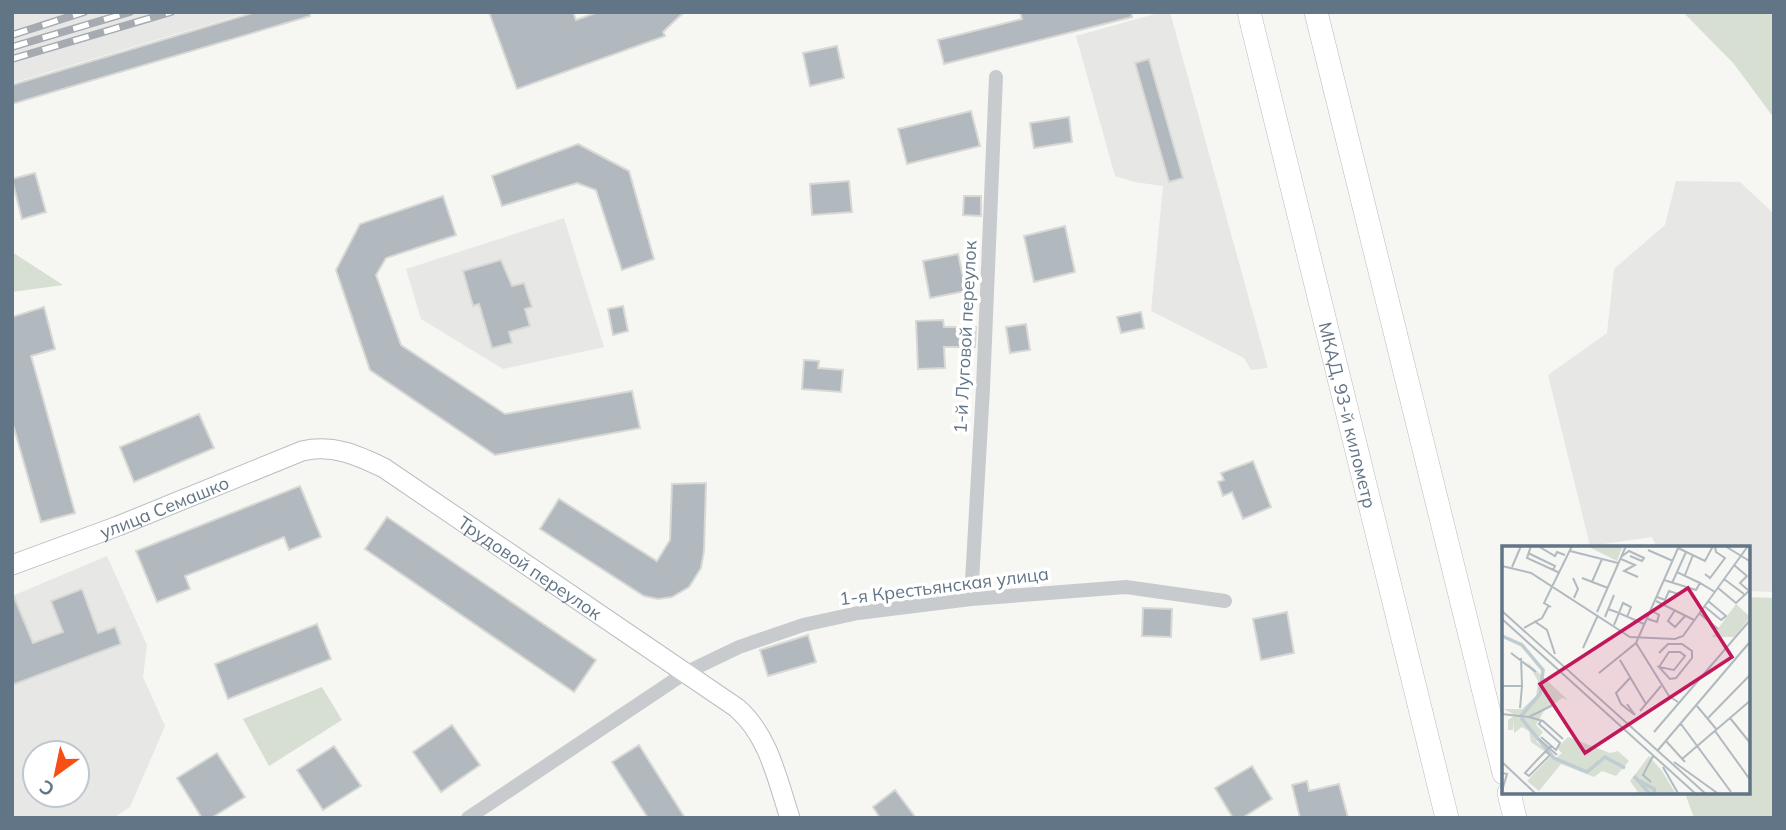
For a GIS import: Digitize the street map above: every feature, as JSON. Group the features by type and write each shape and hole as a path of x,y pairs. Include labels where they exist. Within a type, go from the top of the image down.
{"highway":[{"name":"МКАД, 93-й километр","path":"1249,12 1447,818"},
{"path":"1317,12 1502,765"},
{"path":"1509,795 1515,818"}],"main road":[{"name":"улица Семашко","path":"12,565 315,448"},
{"name":"Трудовой переулок","path":"315,448 335,449 357,455 384,468 737,708 752,723 764,743 790,818"}],"street":[{"name":"1-й Луговой переулок","path":"971,599 984,374 996,77"},
{"name":"1-я Крестьянская улица","path":"468,818 685,673 739,647 803,625 858,612 971,599 1126,587 1225,601"}],"shaded area":[{"path":"12,12 250,12 12,83"},
{"path":"1170,12 1268,368 1251,370 1244,358 1151,311 1163,186 1115,176 1076,36"},
{"path":"1683,12 1774,12 1774,118 1734,64"},
{"path":"1676,181 1740,182 1774,214 1774,592 1751,591 1751,546 1656,546 1652,537 1590,546 1548,375 1607,333 1614,269 1665,225"},
{"path":"564,218 604,347 503,369 421,319 406,269"},
{"path":"12,252 63,285 12,292"},
{"path":"107,556 147,645 143,677 165,726 130,807 113,818 12,818 12,596"},
{"path":"1751,597 1774,598 1774,818 1694,818 1686,795 1751,795"},
{"path":"322,687 342,720 269,766 243,719"}],"building":[{"path":"256,12 310,12 310,16 12,104 12,85"},
{"path":"489,12 573,12 576,20 598,12 684,12 663,32 665,36 517,89"},
{"path":"1020,12 1131,12 1132,17 944,64 938,40 1022,19"},
{"path":"837,46 844,78 810,86 803,53"},
{"path":"1149,59 1183,178 1169,182 1135,63"},
{"path":"971,111 980,146 907,164 898,129"},
{"path":"1069,117 1072,142 1034,148 1030,123"},
{"path":"578,144 629,171 654,259 622,270 596,190 577,183 502,206 492,176"},
{"path":"35,173 46,212 22,219 12,179"},
{"path":"849,181 852,212 812,215 810,184"},
{"path":"443,196 456,235 386,258 376,275 401,345 505,414 632,391 640,428 495,455 370,370 336,270 360,224"},
{"path":"964,196 981,196 981,216 963,215"},
{"path":"1065,226 1075,272 1034,282 1024,236"},
{"path":"958,254 966,291 930,298 923,261"},
{"path":"501,260 512,286 524,283 532,307 525,309 530,326 509,332 512,343 492,348 479,304 473,306 463,271"},
{"path":"623,306 628,331 613,335 608,309"},
{"path":"44,307 55,349 31,356 75,513 41,522 12,421 12,317"},
{"path":"1141,312 1144,328 1121,333 1117,317"},
{"path":"943,320 944,327 976,327 975,347 944,347 945,368 918,369 916,321"},
{"path":"1026,324 1030,350 1010,353 1006,327"},
{"path":"804,360 819,361 818,368 843,370 841,392 802,389"},
{"path":"199,414 214,448 134,482 120,447"},
{"path":"1253,461 1271,507 1243,519 1232,492 1223,496 1218,482 1224,480 1221,473"},
{"path":"706,483 701,568 689,587 672,597 658,599 644,596 540,529 559,499 657,561 670,540 672,484"},
{"path":"300,486 321,537 289,550 284,537 185,576 190,589 157,602 136,551"},
{"path":"387,517 596,660 574,692 365,549"},
{"path":"82,589 98,633 115,627 121,644 12,685 12,592 33,643 63,632 51,601"},
{"path":"1143,608 1172,609 1171,637 1142,636"},
{"path":"1287,612 1294,653 1261,660 1253,619"},
{"path":"317,624 331,659 228,699 215,664"},
{"path":"808,635 816,662 768,676 760,650"},
{"path":"452,725 480,765 441,792 413,752"},
{"path":"639,745 685,818 648,818 612,762"},
{"path":"334,746 361,786 323,810 297,770"},
{"path":"217,753 245,797 211,818 202,818 177,778"},
{"path":"1252,766 1272,799 1242,818 1233,818 1215,788"},
{"path":"1307,781 1309,791 1339,784 1348,818 1300,818 1292,785"},
{"path":"895,790 916,818 880,818 873,807"}],"railway":[{"path":"12,35 84,12"},
{"path":"12,47 130,12"},
{"path":"12,59 171,12"}]}
